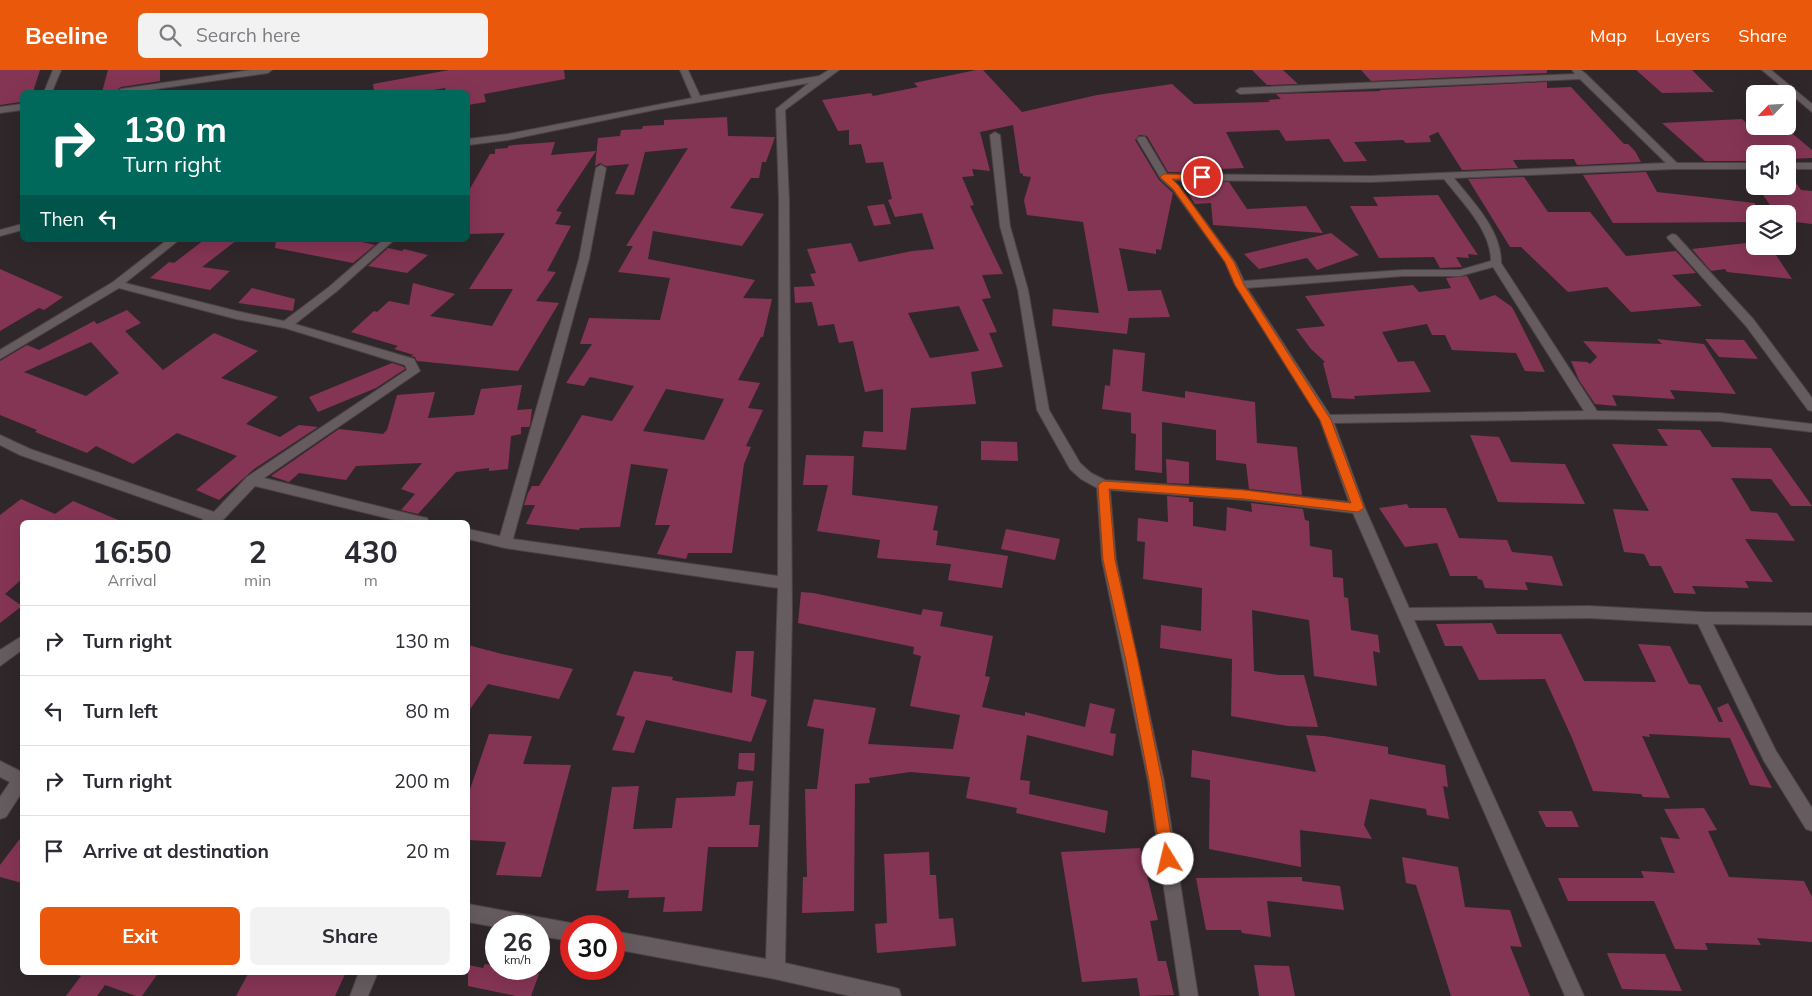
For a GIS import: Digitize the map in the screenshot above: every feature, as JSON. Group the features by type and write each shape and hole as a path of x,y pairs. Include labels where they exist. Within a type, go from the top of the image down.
{"street":[{"path":"49,90 57,70"},
{"path":"135,90 268,70"},
{"path":"684,70 697,99"},
{"path":"774,970 785,583 784,200 780,109 821,78 835,70"},
{"path":"1766,70 1812,108"},
{"path":"1240,91 1580,73 1674,166"},
{"path":"470,142 508,137 697,99 821,78"},
{"path":"203,90 206,80"},
{"path":"0,110 20,107"},
{"path":"995,134 1005,226 1023,290 1043,410 1075,466 1086,476 1103,485 1244,495 1358,508"},
{"path":"1142,139 1164,177 1176,188 1230,262 1240,285 1326,420 1358,508 1575,996"},
{"path":"1164,177 1371,179 1674,166 1746,166"},
{"path":"1796,166 1812,166"},
{"path":"505,543 584,259 601,168"},
{"path":"1447,176 1484,227 1495,248 1496,263 1593,415"},
{"path":"0,233 20,228"},
{"path":"1672,237 1750,323 1812,407"},
{"path":"0,355 116,284 171,242"},
{"path":"286,325 333,289 387,242"},
{"path":"1240,285 1402,273 1460,272 1496,263"},
{"path":"0,440 25,452 212,520 252,480 414,371 410,362 286,325 236,315 116,284"},
{"path":"1326,420 1593,415 1720,417 1812,428"},
{"path":"252,480 414,520"},
{"path":"1103,485 1109,560 1156,781 1189,996"},
{"path":"470,534 505,543 785,583"},
{"path":"1404,614 1589,612 1703,618 1812,619"},
{"path":"1703,618 1770,756 1812,823"},
{"path":"0,659 20,644"},
{"path":"0,769 20,779"},
{"path":"0,811 20,783"},
{"path":"470,914 485,917"},
{"path":"625,942 774,970 892,996"},
{"path":"358,996 368,975"}],"building":[{"path":"0,70 40,70 34,90 20,90 20,102 0,105"},
{"path":"108,70 160,70 160,81 121,87 117,90 103,90"},
{"path":"449,70 564,70 565,79 484,94 486,102 470,105 470,90 446,90 445,88 433,90 374,90 373,84"},
{"path":"983,70 1022,112 1097,95 1172,84 1194,104 1270,102 1268,100 1281,99 1276,94 1381,91 1379,90 1547,82 1547,88 1571,87 1624,144 1628,144 1635,151 1641,162 1577,165 1574,159 1513,160 1518,168 1462,170 1438,132 1429,136 1431,142 1406,143 1403,140 1354,142 1367,161 1344,162 1329,139 1286,141 1279,130 1226,132 1244,168 1220,169 1223,173 1168,172 1147,136 1139,135 1135,140 1159,180 1173,193 1161,250 1156,249 1156,254 1119,248 1128,291 1161,290 1170,317 1129,318 1127,334 1052,326 1053,309 1099,313 1083,222 1027,215 1024,200 1031,177 1023,176 1020,173 1013,125 980,132 990,171 972,169 974,176 962,177 974,205 970,206 1003,274 982,275 991,298 982,299 997,332 989,333 1003,367 971,372 976,404 911,408 906,450 862,447 864,431 883,432 883,389 865,392 853,341 839,343 834,324 818,326 812,302 795,303 794,287 815,286 810,274 816,273 807,249 851,243 859,262 912,251 934,249 922,213 895,217 888,200 892,199 883,162 866,163 861,144 849,145 849,130 838,131 822,100 871,93 873,96 918,87 914,83","holes":["959,306 979,351 930,358 908,313"]},
{"path":"1252,70 1283,70 1298,84 1267,85"},
{"path":"1361,70 1547,70 1547,73 1371,81"},
{"path":"1636,70 1692,70 1714,92 1662,93"},
{"path":"727,117 728,136 775,137 766,162 762,162 759,178 751,178 730,208 764,214 742,246 653,231 648,259 755,280 743,298 772,299 763,337 761,337 738,380 760,383 748,408 763,410 746,446 751,447 744,464 732,553 688,553 686,559 657,554 670,525 655,525 668,469 631,464 620,527 580,528 579,530 526,524 535,505 524,505 532,486 539,486 582,415 612,421 634,386 590,377 584,386 566,383 592,344 580,344 589,318 660,320 670,278 618,272 633,246 626,246 688,148 645,152 634,195 615,194 629,164 606,166 600,163 595,166 598,138 620,136 621,130 664,125 664,120","holes":["666,389 724,399 704,440 643,431"]},
{"path":"1742,119 1746,123 1746,135 1794,135 1812,150 1812,158 1796,159 1796,145 1746,145 1746,161 1705,161 1662,123"},
{"path":"555,142 551,155 596,151 556,211 562,212 555,224 571,226 547,271 556,272 536,301 559,303 518,371 417,361 415,357 410,356 414,355 394,349 398,346 351,332 374,311 377,312 389,301 409,305 413,283 455,294 430,316 492,326 513,289 469,289 505,233 470,234 470,189 490,154 495,154 495,149 508,148 508,146"},
{"path":"1646,172 1657,192 1755,203 1755,205 1746,205 1746,222 1613,223 1583,175"},
{"path":"1524,177 1548,212 1590,212 1626,256 1676,251 1696,273 1672,275 1702,306 1631,312 1607,287 1568,292 1521,247 1510,247 1468,179"},
{"path":"1181,182 1229,182 1247,209 1306,206 1323,233 1213,225 1211,203 1195,204"},
{"path":"1796,183 1801,190 1812,191 1812,224 1796,222 1796,205 1770,205 1763,195 1796,195"},
{"path":"1438,195 1478,255 1468,254 1469,258 1456,257 1462,267 1440,268 1434,257 1379,258 1350,206 1378,206 1373,197"},
{"path":"884,204 891,224 874,226 867,206"},
{"path":"1331,233 1359,255 1317,270 1307,258 1259,269 1244,254"},
{"path":"201,242 234,242 202,267 230,271 210,290 150,278 169,262 174,263"},
{"path":"276,242 362,242 375,245 353,263 275,248"},
{"path":"1746,243 1746,255 1776,255 1792,279 1727,272 1725,269 1711,271 1692,249"},
{"path":"388,248 402,251 404,249 428,255 407,273 368,266"},
{"path":"0,269 63,297 44,310 39,308 0,331"},
{"path":"1467,276 1480,300 1495,295 1512,307 1545,372 1525,371 1516,353 1452,350 1445,335 1432,335 1427,324 1382,332 1398,362 1414,361 1431,392 1354,396 1355,399 1332,398 1323,363 1325,362 1311,349 1296,329 1325,326 1305,296 1413,285 1419,292 1451,288 1446,278"},
{"path":"252,288 295,299 293,311 238,303"},
{"path":"127,310 141,323 125,331 163,370 214,333 258,351 221,378 278,397 246,424 280,437 299,425 318,427 254,469 219,500 196,490 237,456 177,433 133,464 96,446 87,453 35,432 37,430 0,415 0,361 27,345 39,350 94,321 97,324","holes":["91,342 119,373 86,396 24,372"]},
{"path":"1657,339 1704,344 1736,394 1670,390 1675,399 1612,395 1617,406 1595,404 1579,380 1571,361 1587,362 1590,364 1597,357 1583,341 1662,344"},
{"path":"1705,339 1744,340 1758,359 1719,357"},
{"path":"1113,349 1145,353 1142,391 1185,398 1185,391 1255,402 1257,443 1297,447 1302,495 1249,489 1246,464 1216,460 1216,430 1162,422 1162,473 1135,470 1136,434 1131,433 1131,413 1102,409 1105,385 1110,386"},
{"path":"392,363 405,369 376,388 318,412 309,397"},
{"path":"522,385 517,410 532,409 530,425 529,427 521,427 521,434 511,436 508,469 489,471 489,468 456,472 418,514 401,510 415,494 401,489 422,463 356,466 346,480 299,473 289,482 271,476 339,429 383,434 387,430 397,395 435,392 428,418 474,415 481,389"},
{"path":"1657,429 1700,430 1712,447 1771,448 1812,506 1791,506 1771,479 1731,478 1751,511 1777,513 1795,541 1745,539 1773,582 1745,581 1749,588 1692,586 1696,594 1674,593 1661,566 1650,566 1644,554 1624,552 1613,509 1649,511 1612,444 1668,446"},
{"path":"1470,435 1499,437 1511,462 1565,464 1585,504 1498,502"},
{"path":"981,441 1017,442 1018,461 981,460"},
{"path":"806,455 854,456 852,495 938,506 933,530 938,531 936,545 1008,556 1002,588 948,580 951,564 877,558 880,540 817,531 828,485 803,485"},
{"path":"1166,459 1189,462 1189,484 1167,483"},
{"path":"1167,496 1189,498 1189,502 1193,502 1193,526 1226,531 1227,507 1252,512 1251,503 1303,509 1305,520 1309,521 1310,546 1332,550 1333,577 1343,578 1344,597 1348,598 1351,630 1378,635 1380,653 1373,651 1377,686 1314,676 1309,620 1252,610 1254,671 1278,675 1304,675 1318,727 1288,726 1231,716 1232,659 1160,648 1161,625 1201,631 1202,588 1143,579 1145,542 1137,541 1138,518 1168,522"},
{"path":"21,499 55,514 73,501 118,520 20,520 20,581 5,594 20,605 20,608 0,623 0,515"},
{"path":"1407,504 1409,508 1446,508 1459,538 1507,540 1512,552 1552,556 1563,586 1525,582 1528,590 1485,588 1482,580 1478,579 1477,576 1450,576 1437,543 1405,547 1379,508"},
{"path":"1006,529 1060,539 1055,560 1001,549"},
{"path":"801,592 921,615 923,609 943,612 940,626 993,636 985,676 990,677 982,707 1025,716 1025,712 1085,727 1090,703 1115,709 1110,733 1116,734 1113,756 1027,735 1020,780 1030,781 1029,794 1108,811 1105,833 1016,813 1017,808 966,798 970,777 910,772 869,778 870,783 855,784 854,911 802,913 803,877 807,877 805,789 817,789 824,729 807,726 814,699 876,708 868,744 953,749 960,715 910,706 921,656 913,654 914,647 798,623"},
{"path":"1492,623 1497,634 1561,634 1584,681 1656,682 1638,644 1670,646 1689,684 1700,685 1719,722 1723,722 1717,708 1728,703 1772,788 1750,785 1730,738 1649,734 1650,737 1642,736 1670,798 1593,791 1572,738 1545,679 1479,680 1462,646 1445,646 1436,624"},
{"path":"470,646 573,669 559,699 488,684 470,709"},
{"path":"736,651 754,651 751,696 767,700 751,742 646,720 634,753 612,750 625,717 616,715 634,671 673,677 672,680 732,693"},
{"path":"489,734 532,736 523,764 571,765 541,877 496,875 506,842 470,840 470,789"},
{"path":"1306,735 1324,736 1388,747 1388,754 1445,765 1448,787 1443,786 1449,819 1427,815 1426,809 1370,799 1364,825 1372,839 1300,830 1301,867 1209,849 1210,780 1191,777 1192,750 1316,772"},
{"path":"739,753 755,753 754,771 738,769"},
{"path":"753,781 749,825 760,825 758,847 708,847 702,911 663,912 665,897 628,898 629,890 596,891 612,787 639,786 633,829 672,828 676,798 735,796 737,782"},
{"path":"1704,808 1717,830 1708,831 1729,877 1804,881 1812,897 1812,942 1757,938 1761,945 1705,943 1708,950 1675,949 1654,901 1568,901 1558,878 1644,878 1641,871 1675,873 1660,837 1680,839 1664,809"},
{"path":"1538,811 1572,811 1579,827 1546,827"},
{"path":"20,839 20,882 0,877 0,865"},
{"path":"1140,848 1158,920 1150,921 1158,961 1166,961 1174,995 1140,996 1137,978 1082,982 1061,852"},
{"path":"929,852 930,875 936,875 939,919 953,918 956,946 877,953 875,924 887,923 884,854"},
{"path":"1402,857 1458,867 1465,907 1510,910 1522,947 1510,946 1530,996 1451,996 1416,885 1406,883"},
{"path":"1302,877 1302,881 1340,886 1344,910 1267,901 1271,937 1242,933 1241,930 1206,930 1196,878"},
{"path":"1607,953 1665,954 1682,991 1622,989"},
{"path":"485,964 485,980 537,980 531,996 516,996 468,986 470,965 483,968"},
{"path":"1254,965 1289,966 1295,996 1259,996"},
{"path":"77,975 157,975 142,996 136,996 105,985 97,996 66,996 81,976"},
{"path":"247,975 345,975 335,996 236,996"}],"route":[{"path":"1168,859 1156,781 1109,560 1103,485 1244,495 1358,508 1326,420 1240,285 1230,262 1176,188 1164,177 1202,177"}]}
